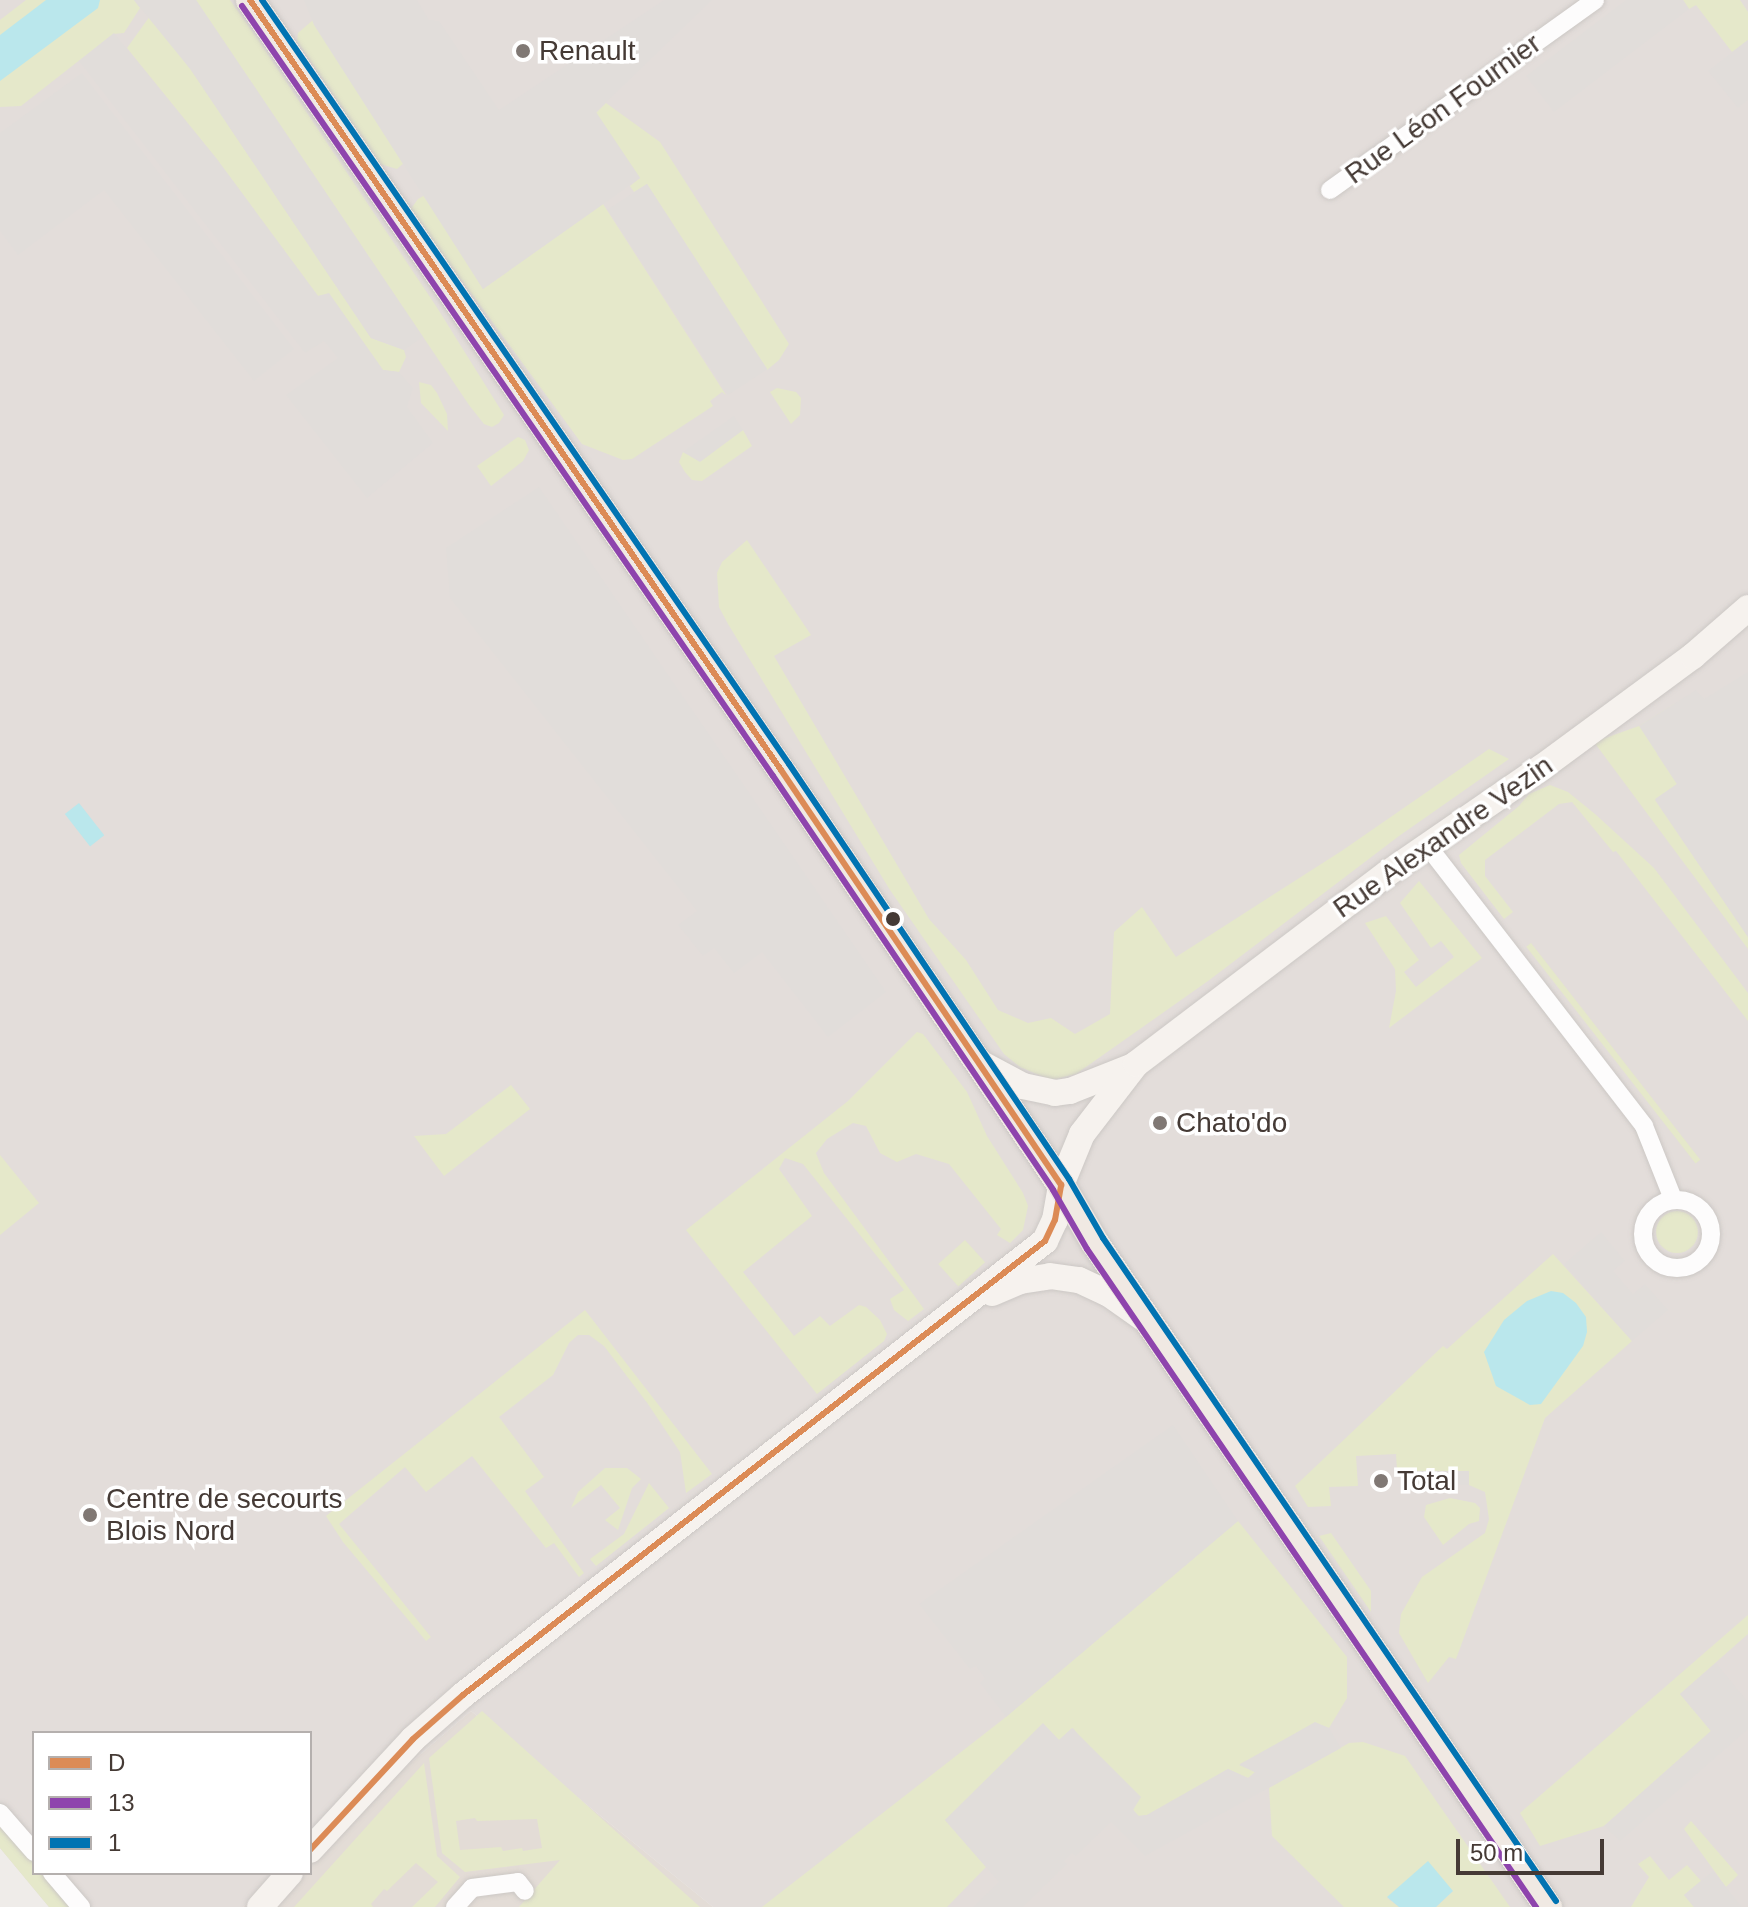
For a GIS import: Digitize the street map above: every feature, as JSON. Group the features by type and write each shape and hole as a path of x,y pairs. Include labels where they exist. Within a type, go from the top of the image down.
{"main road":[{"path":"250,0 978,1062 1061,1185 1095,1243 1548,1907"},
{"name":"Rue Alexandre Vezin","path":"978,1062 1023,1086 1055,1093 1070,1091 1136,1064 1427,845 1693,656 1748,608"},
{"name":"Rue Alexandre Vezin","path":"960,1307 1045,1241 1055,1220 1061,1185 1082,1134 1136,1064"},
{"path":"312,1848 413,1739 463,1695 960,1307 1020,1281 1050,1276 1079,1280 1143,1318 1162,1340"},
{"path":"260,1907 288,1875"}],"street":[{"name":"Rue Léon Fournier","path":"1330,190 1595,0"},
{"path":"1427,845 1644,1126 1673,1199"},
{"path":"0,1813 32,1850"},
{"path":"54,1875 81,1907"},
{"path":"455,1907 472,1888 518,1882 525,1891"}],"shaded area":[{"path":"0,0 1748,0 1748,1907 713,1907 471,1711 312,1847 312,1731 32,1731 32,1875 280,1875 243,1907 49,1907 0,1848"},
{"path":"134,0 196,0 423,337 404,350 371,338 191,70"},
{"path":"304,0 417,0 429,20 439,21 499,110 664,0 712,0 596,112 640,178 483,289 314,25"},
{"path":"1626,0 1683,0 1689,9 1554,112 1526,76"},
{"path":"114,33 216,158 318,296 329,293 383,370 399,372 413,388 407,407 433,443 367,498 286,395 338,358 324,341 305,353 79,61"},
{"path":"1748,40 1748,100 1738,108 1708,71"},
{"path":"82,73 294,349 254,381 104,190 18,255 0,231 0,133"},
{"path":"647,184 767,369 728,395 608,210"},
{"path":"734,416 743,430 700,462 683,452"},
{"path":"539,487 886,992 828,1037 762,952 734,973 714,948 703,956 678,925 697,911 450,598 446,548"},
{"path":"1748,672 1748,937 1655,799 1677,784 1639,726 1696,690 1704,699"},
{"path":"1601,1232 1625,1261 1613,1271 1633,1294 1645,1284 1668,1310 1632,1341 1564,1264"},
{"path":"1173,1425 1238,1521 1006,1717 980,1683 985,1678 976,1666 970,1669 919,1604"},
{"path":"1403,1471 1469,1471 1469,1485 1403,1485"},
{"path":"1716,1663 1748,1702 1748,1729 1620,1841 1604,1826 1711,1731 1680,1694"},
{"path":"471,1711 713,1907 243,1907 280,1875 312,1875 312,1847"},
{"path":"1315,1722 1329,1728 1341,1748 1145,1856 1111,1822 1076,1856 1072,1853 1064,1861 1067,1864 1023,1907 973,1907 999,1882 945,1820 1043,1723 1059,1740 1072,1728 1141,1797 1133,1810 1139,1816 1147,1815 1228,1769 1248,1778 1255,1772 1239,1765"},
{"path":"1713,1871 1742,1907 1694,1907 1684,1895"}],"green space":[{"path":"26,0 134,0 140,8 124,33 113,34 21,106 0,107 0,20"},
{"path":"196,0 230,0 436,306 504,415 499,423 492,427 484,424 469,405"},
{"path":"1683,0 1740,0 1748,12 1748,40 1732,52 1696,5 1689,9"},
{"path":"150,16 191,70 371,338 404,350 406,357 399,372 383,370 329,294 318,296 216,158 127,48"},
{"path":"313,20 405,162 397,169 380,164 297,41 298,33"},
{"path":"606,103 660,142 789,344 779,360 767,370 647,184 634,192 630,186 640,178 596,113"},
{"path":"425,195 483,289 603,204 726,395 722,392 710,401 713,406 632,459 623,460 582,444 410,210"},
{"path":"419,382 431,385 437,393 447,414 448,431 421,403"},
{"path":"777,388 796,392 801,398 800,415 791,424 770,392"},
{"path":"743,430 752,446 702,481 692,480 685,472 679,462 683,452 700,461"},
{"path":"518,437 525,440 529,450 523,461 491,486 477,466"},
{"path":"747,540 811,635 774,656 929,919 966,960 998,1010 1028,1023 1051,1018 1075,1034 1110,1014 1114,932 1142,907 1176,957 1343,850 1489,749 1509,759 1399,836 1208,981 1076,1074 1051,1080 1020,1067 1004,1054 890,890 728,624 719,607 717,573 722,562"},
{"path":"1674,704 1678,720 1657,754 1677,784 1655,800 1748,937 1748,949 1594,742 1639,726"},
{"path":"1550,785 1568,792 1654,868 1748,993 1748,1021 1616,851 1613,852 1572,802 1559,804 1485,860 1485,876 1513,912 1504,919 1461,863 1459,855 1519,806 1529,794"},
{"path":"1419,881 1482,958 1389,1028 1396,991 1395,969 1365,923 1386,916 1419,960 1404,972 1416,987 1454,957 1441,941 1431,948 1400,903"},
{"path":"1531,943 1700,1160 1696,1163 1526,947"},
{"path":"917,1032 923,1034 967,1092 987,1136 1023,1193 1028,1206 1023,1230 1010,1243 997,1235 1001,1229 949,1164 916,1154 897,1162 880,1153 866,1126 853,1123 827,1139 816,1153 824,1173 924,1309 908,1321 894,1310 890,1299 904,1290 803,1164 785,1158 779,1169 812,1216 743,1272 794,1336 820,1316 830,1326 859,1305 866,1307 880,1320 887,1334 884,1341 817,1394 686,1230 848,1101"},
{"path":"511,1085 530,1109 444,1176 414,1136 446,1134"},
{"path":"0,1155 39,1203 0,1235"},
{"path":"1677,1211 1692,1217 1698,1232 1692,1247 1677,1253 1662,1247 1656,1232 1662,1217"},
{"path":"965,1240 985,1262 958,1286 938,1264"},
{"path":"1553,1254 1632,1341 1545,1418 1456,1659 1449,1657 1428,1683 1399,1633 1401,1614 1422,1577 1485,1533 1489,1519 1485,1492 1469,1485 1468,1471 1403,1476 1402,1470 1397,1470 1396,1454 1356,1456 1358,1486 1329,1487 1331,1506 1308,1507 1295,1486 1443,1346 1447,1349"},
{"path":"585,1310 712,1474 686,1493 680,1452 648,1404 604,1346 589,1335 578,1335 569,1343 553,1375 499,1417 544,1477 525,1491 584,1573 579,1577 554,1543 546,1548 472,1456 426,1492 405,1467 339,1524 431,1637 426,1641 343,1542 326,1516"},
{"path":"605,1468 627,1468 641,1479 632,1488 618,1530 605,1520 620,1508 601,1485 571,1508 578,1492"},
{"path":"649,1483 669,1508 596,1566 590,1559 624,1534"},
{"path":"1450,1498 1475,1503 1480,1508 1479,1521 1469,1524 1443,1545 1424,1517 1426,1505"},
{"path":"1238,1521 1347,1657 1347,1698 1329,1728 1315,1723 1240,1764 1256,1773 1248,1778 1228,1769 1147,1815 1138,1816 1073,1728 1059,1740 1043,1724 945,1820 986,1867 947,1907 762,1907 1006,1717"},
{"path":"1331,1533 1371,1591 1371,1612 1319,1536"},
{"path":"1748,1615 1748,1634 1680,1694 1711,1731 1604,1826 1540,1846 1520,1813"},
{"path":"482,1711 700,1907 519,1907 560,1860 465,1872 442,1853 429,1758","holes":["475,1818 477,1821 537,1819 542,1848 523,1851 522,1848 503,1851 501,1847 460,1850 456,1821"]},
{"path":"1363,1742 1405,1756 1510,1907 1436,1907 1453,1891 1387,1898 1399,1907 1344,1907 1272,1836 1269,1788 1349,1743"},
{"path":"424,1763 437,1856 460,1877 435,1907 412,1907 438,1882 416,1863 387,1891 384,1889 371,1904 373,1907 294,1907"},
{"path":"1691,1821 1738,1875 1726,1887 1684,1829"},
{"path":"0,1822 32,1859 32,1875 46,1875 72,1907 49,1907 0,1848"},
{"path":"1650,1856 1669,1880 1687,1865 1701,1881 1684,1895 1694,1907 1631,1907 1649,1877 1638,1864"}],"water":[{"path":"46,0 100,0 98,8 0,81 0,35"},
{"path":"79,803 104,835 90,846 65,814"},
{"path":"1551,1291 1563,1293 1576,1303 1586,1317 1587,1332 1583,1346 1541,1404 1530,1405 1496,1386 1484,1352 1504,1320 1527,1301"},
{"path":"1428,1861 1453,1891 1436,1907 1399,1907 1387,1897"}],"transit line":[{"name":"D","path":"250,0 781,770 1061,1185"},
{"name":"1","path":"262,0 789,764 1069,1179 1103,1238 1556,1901"},
{"name":"13","path":"242,6 773,776 1053,1190 1087,1249 1536,1907"},
{"name":"D","path":"312,1848 413,1739 463,1695 1045,1241 1055,1220 1061,1185"}],"place":[{"name":"Renault","path":"523,51"},
{"name":"Chato'do","path":"1160,1123"},
{"name":"Total","path":"1381,1481"},
{"name":"Centre de secourts Blois Nord","path":"90,1515"}]}
